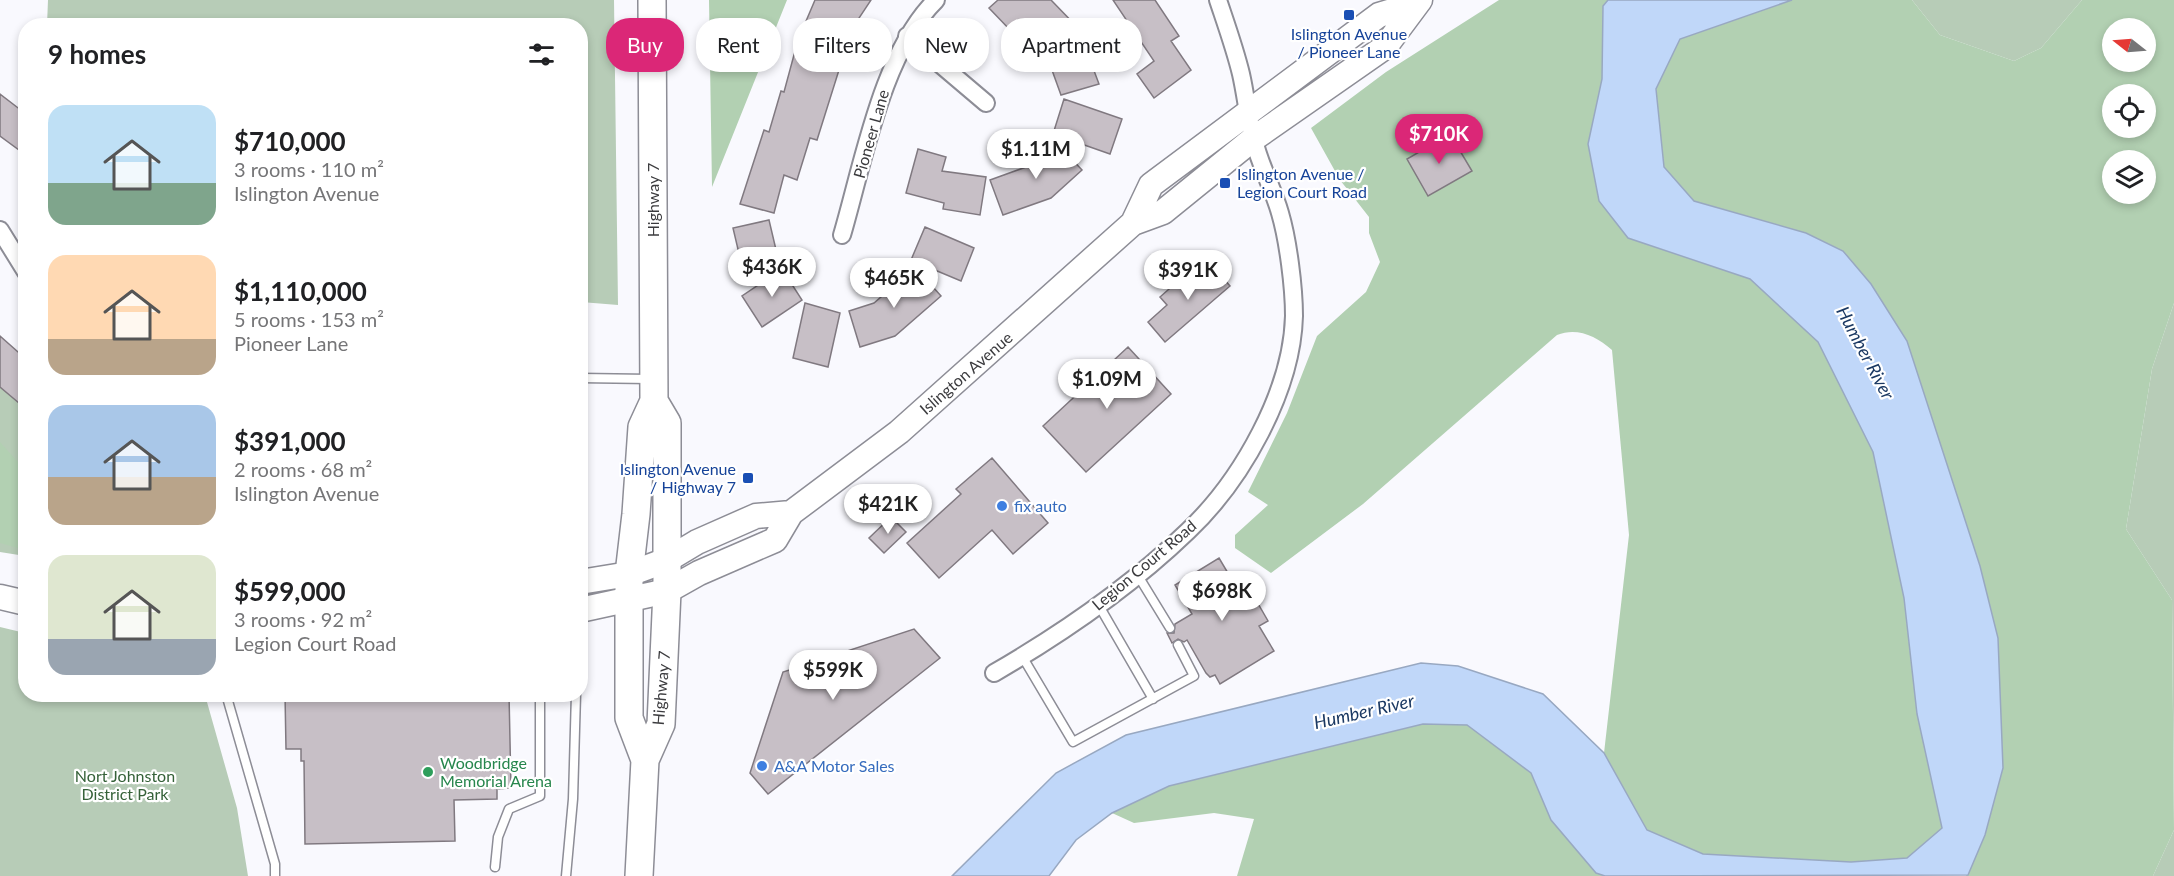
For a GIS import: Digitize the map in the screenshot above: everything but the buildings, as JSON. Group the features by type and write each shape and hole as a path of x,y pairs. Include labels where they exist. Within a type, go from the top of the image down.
{"main road":[{"name":"Highway 7","path":"645,760 629,717 629,574 642,427 653,390 652,0"},
{"name":"Islington Avenue","path":"1133,223 1151,185 1379,15 1418,2"},
{"name":"Islington Avenue","path":"588,609 630,602 667,591 699,573 775,540 791,513 898,432 1133,223 1163,212 1253,139 1385,46 1418,2"},
{"name":"Highway 7","path":"639,876 645,760 661,724 667,591 667,423 653,390"},
{"path":"588,581 629,574 667,560 697,542 756,516 791,513"},
{"path":"0,597 18,601"}],"street":[{"name":"Pioneer Lane","path":"922,18 936,0"},
{"path":"1218,0 1240,72 1249,113"},
{"name":"Pioneer Lane","path":"842,236 888,75 904,44"},
{"path":"950,72 986,103"},
{"name":"Legion Court Road","path":"994,673 1054,638 1189,531 1229,483 1257,438 1285,370 1294,317 1287,245 1280,212 1266,181 1253,139 1249,113"},
{"path":"0,230 18,259"}],"lane":[{"path":"588,379 653,390"},
{"path":"1137,574 1170,628"},
{"path":"1098,604 1153,699"},
{"path":"1022,656 1073,742 1194,676 1178,645"},
{"path":"228,702 275,864 275,876"},
{"path":"495,867 498,837 509,809 540,796 540,702"},
{"path":"566,876 573,799 576,702"}],"green space":[{"path":"48,0 614,0 614,18 606,18 606,72 615,72 618,305 588,303 588,18 47,18"},
{"path":"709,0 787,0 780,18 709,18"},
{"path":"1499,0 1608,0 1603,6 1602,79 1588,144 1628,238 1750,279 1818,342 1873,452 1904,598 1917,714 1942,828 1908,858 1851,862 1703,854 1647,830 1604,753 1629,535 1612,350 1593,337 1572,332 1557,335 1363,504 1271,573 1235,548 1235,535 1268,505 1248,492 1287,413 1317,336 1366,292 1380,262 1369,233 1369,217 1340,180 1311,128 1386,72"},
{"path":"1792,0 1912,0 1940,35 2014,61 2041,48 2082,0 2174,0 2174,303 2152,369 2126,529 2172,600 2174,830 2153,876 1966,876 1985,835 1907,341 1871,284 1843,251 1806,233 1694,201 1664,167 1656,89 1680,39"},
{"path":"1912,0 2082,0 2041,48 2014,61 1940,35"},
{"path":"710,72 758,72 712,187"},
{"path":"2174,303 2174,807 2172,600 2126,529 2152,369"},
{"path":"0,380 18,399 18,555 0,552"},
{"path":"0,442 18,462 18,548 0,543"},
{"name":"Nort Johnston District Park","path":"0,627 18,631 18,702 207,702 237,808 248,876 0,876"},
{"path":"1423,724 1467,725 1531,773 1551,820 1596,873 1605,876 1237,876 1254,819 1214,813 1134,823 1112,813 1169,786"},
{"path":"2174,830 2174,876 2153,876"}],"water":[{"name":"Humber River","path":"1608,0 1792,0 1680,39 1656,89 1664,167 1694,201 1806,233 1843,251 1871,284 1907,341 1980,566 1998,638 2003,768 1985,835 1968,875 1605,876 1596,873 1551,820 1531,773 1467,725 1423,724 1169,786 1112,813 1076,840 1049,876 952,876 1056,773 1126,735 1421,663 1458,666 1543,694 1604,753 1647,830 1703,854 1851,862 1907,858 1942,828 1917,714 1904,598 1873,452 1818,342 1750,279 1628,238 1599,201 1588,144 1602,79 1603,6"}],"place":[{"name":"Islington Avenue / Pioneer Lane","path":"1349,15"},
{"name":"Islington Avenue / Legion Court Road","path":"1225,183"},
{"name":"Islington Avenue / Highway 7","path":"748,478"},
{"name":"fix auto","path":"1002,506"},
{"name":"A&A Motor Sales","path":"762,766"},
{"name":"Woodbridge Memorial Arena","path":"428,772"}]}
